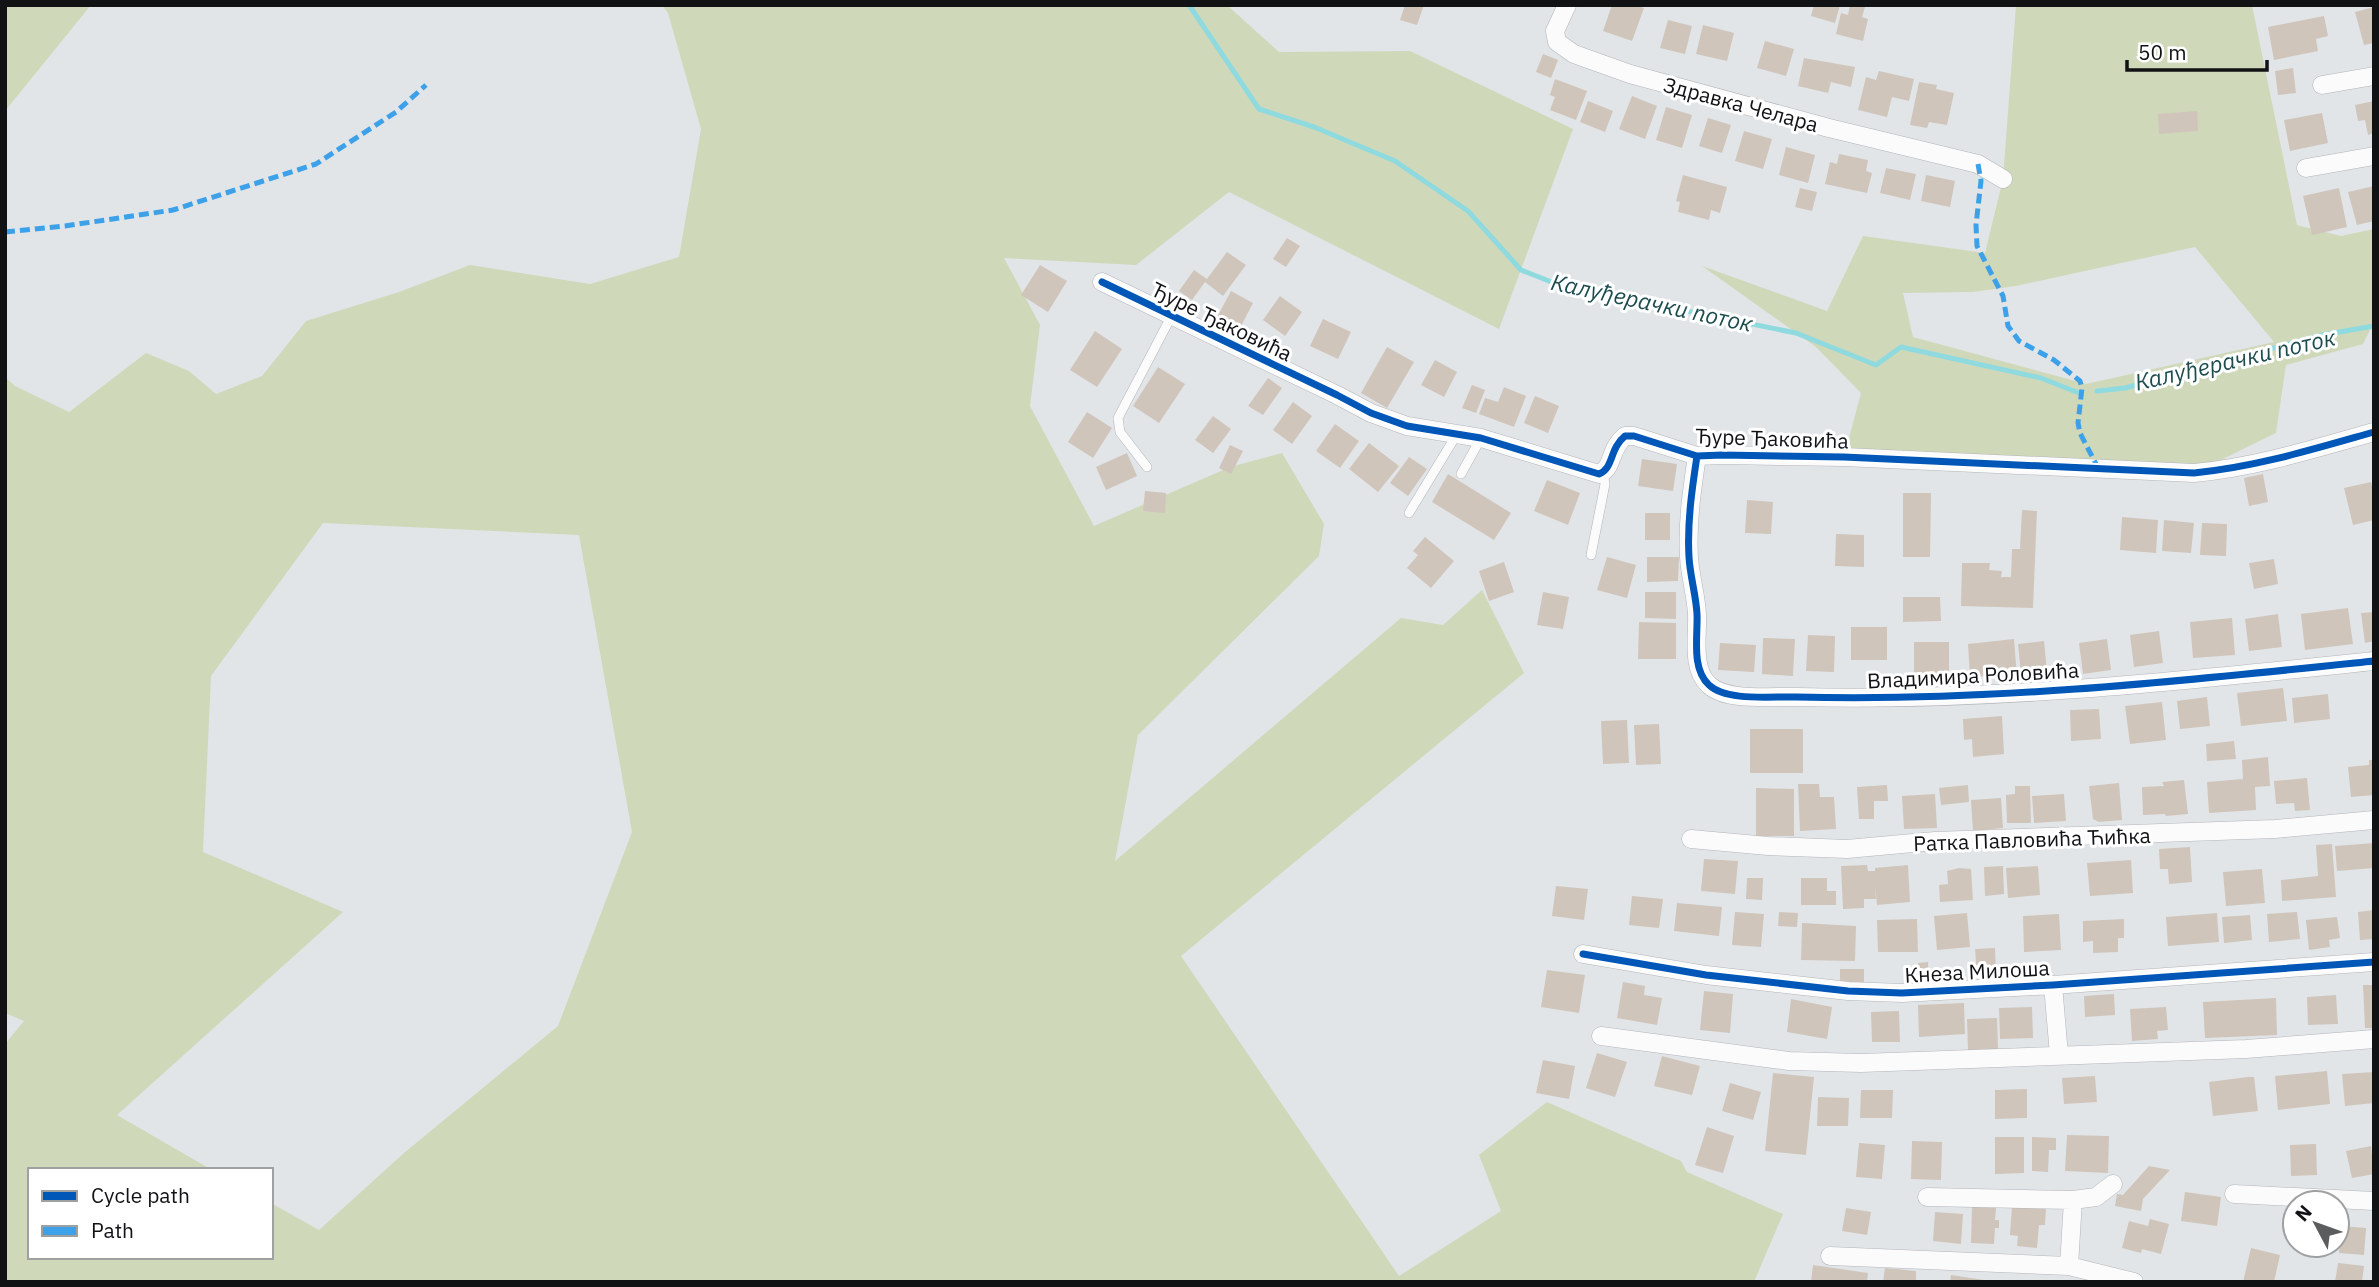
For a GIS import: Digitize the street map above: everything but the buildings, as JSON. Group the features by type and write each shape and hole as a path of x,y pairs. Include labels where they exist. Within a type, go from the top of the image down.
{"street":[{"name":"Здравка Челара","path":"1559,7 1555,31 1557,42 1574,54 1630,74 1829,128 1978,164 2003,180"},
{"path":"2322,85 2374,76"},
{"path":"2306,168 2374,156"},
{"name":"Ђуре Ђаковића","path":"1102,282 1371,413 1406,426 1481,438 1595,473 1603,473 1608,468 1613,450 1625,436 1634,436 1697,456 1722,454 1844,457 2194,473 2261,464 2374,432"},
{"name":"Владимира Роловића","path":"1697,456 1689,524 1689,556 1697,611 1698,661 1700,674 1707,684 1727,695 1842,698 1969,696 2236,676 2374,661"},
{"name":"Ратка Павловића Ћићка","path":"1690,839 1847,849 1935,841 2275,829 2374,820"},
{"name":"Кнеза Милоша","path":"1583,954 1706,975 1902,993 2374,962"},
{"path":"2053,985 2059,1055"},
{"path":"1601,1035 1789,1061 1828,1063 2246,1049 2374,1039"},
{"path":"1927,1197 2073,1200 2096,1197 2113,1184"},
{"path":"2234,1194 2374,1201"},
{"path":"2069,1266 2073,1200"},
{"path":"1830,1256 2035,1274 2069,1266 2134,1282"}],"lane":[{"path":"1147,467 1120,432 1118,418 1172,315"},
{"path":"1409,513 1457,434"},
{"path":"1461,474 1481,438"},
{"path":"1591,555 1605,484 1603,473"}],"green space":[{"path":"5,5 91,5 5,111"},
{"path":"662,5 1227,5 1279,52 1410,51 1573,129 1499,329 1229,192 1136,265 1004,258 1040,325 1030,406 1094,526 1230,467 1282,453 1324,524 1319,556 1138,735 1115,861 1401,618 1443,625 1482,590 1524,673 1181,956 1399,1276 1501,1211 1479,1155 1547,1102 1681,1161 1687,1172 1783,1214 1754,1282 5,1282 5,1044 24,1021 5,1013 5,377 15,386 69,412 146,353 189,371 216,394 262,376 306,321 399,292 470,265 590,284 679,257 701,129 668,13","holes":["323,523 579,535 632,832 558,1026 404,1153 319,1230 273,1204 273,1259 28,1259 28,1168 209,1168 117,1115 343,912 203,852 211,676"]},
{"path":"2016,5 2252,5 2297,225 2341,236 2374,229 2374,322 2363,344 2286,365 2276,433 2194,473 1844,457 1861,393 1816,347 1702,266 1827,311 1863,236 1985,253 2003,179","holes":["2195,247 2274,342 2086,384 1913,337 1903,293 1973,292 2016,286"]}],"waterway":[{"name":"Калуђерачки поток","path":"1189,5 1259,109 1314,127 1395,161 1468,211 1521,270 1559,285 1796,333 1876,365 1901,347 2041,378 2079,393"},
{"name":"Калуђерачки поток","path":"2097,391 2125,388 2322,335 2374,326"}],"marked path":[{"path":"5,232 173,210 316,164 396,112 426,85"},
{"path":"1978,164 1981,181 1976,225 1977,246 2003,296 2008,326 2019,341 2054,360 2080,381 2080,433 2098,468"}],"cycle path":[{"path":"1102,282 1371,413 1407,426 1481,438 1599,474 1607,467 1616,447 1625,436 1634,436 1697,456 1844,457 2194,473 2262,462 2374,432"},
{"path":"1697,456 1690,506 1689,544 1697,614 1698,661 1703,678 1709,685 1727,694 1751,697 1869,698 2013,693 2374,661"},
{"path":"1583,954 1706,975 1848,991 1902,993 2374,962"}]}
